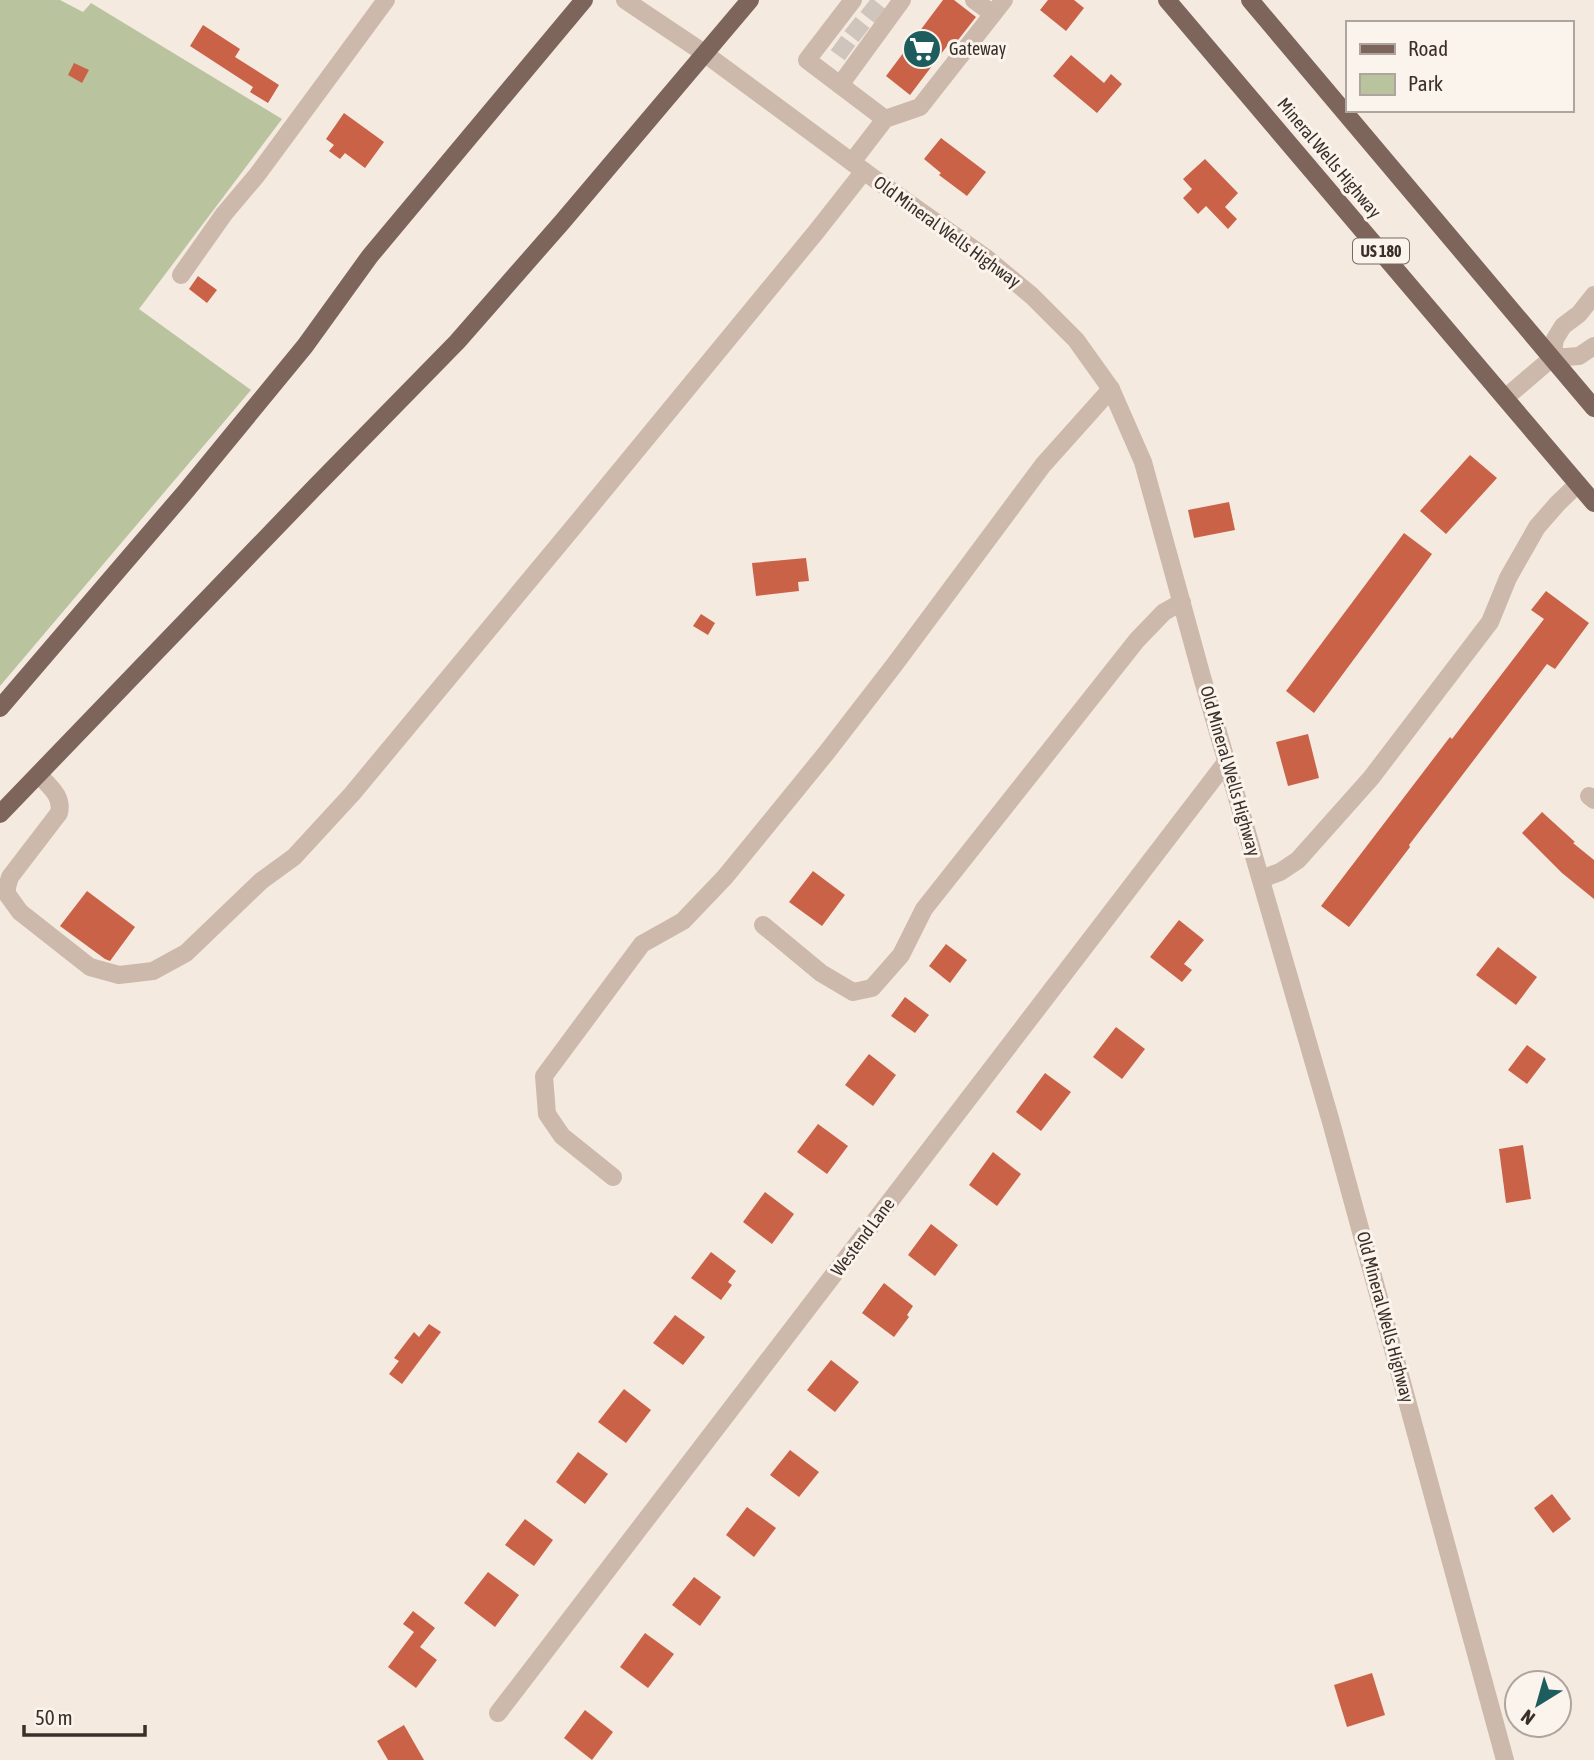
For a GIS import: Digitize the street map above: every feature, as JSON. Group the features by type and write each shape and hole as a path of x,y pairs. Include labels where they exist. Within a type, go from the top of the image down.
{"main road":[{"path":"0,708 186,491 305,345 370,256 584,0"},
{"path":"0,814 457,342 750,0"},
{"name":"Mineral Wells Highway","path":"1167,0 1594,503"},
{"path":"1250,0 1594,408"}],"street":[{"path":"181,275 386,0"},
{"name":"Old Mineral Wells Highway","path":"625,0 704,53 985,257 1032,296 1076,340 1111,390 1143,462 1202,677 1345,1171 1505,1760"},
{"path":"840,85 843,47 869,8 901,0"},
{"path":"974,0 993,15"},
{"path":"39,775 57,795 61,804 59,813 10,877 7,894 20,912 90,967 119,975 153,971 186,953 261,881 294,857 352,794 816,232 885,119 920,107 1004,0"},
{"path":"869,8 843,47 807,60 885,119"},
{"path":"1552,358 1555,338 1563,326 1579,314 1594,295"},
{"path":"1505,398 1552,358 1579,356 1594,346"},
{"path":"613,1177 562,1136 547,1114 544,1076 642,944 683,921 733,866 827,752 1043,465 1111,390"},
{"path":"1261,879 1280,872 1298,860 1371,778 1490,622 1508,578 1537,527 1578,484"},
{"path":"763,926 821,973 853,992 872,988 901,955 924,909 1137,640 1164,612 1182,602"},
{"name":"Westend Lane","path":"498,1713 1227,761"}],"green space":[{"path":"0,0 60,0 83,12 91,3 282,119 139,309 251,390 0,686"}],"building":[{"path":"943,0 954,0 976,17 951,49 947,46 910,95 886,76"},
{"path":"1048,0 1074,0 1084,8 1066,31 1040,10"},
{"path":"203,25 240,49 235,57 279,85 268,103 250,92 253,87 190,46"},
{"path":"1071,55 1104,83 1111,74 1122,84 1097,113 1053,76"},
{"path":"74,63 89,70 82,83 68,75"},
{"path":"344,113 384,142 365,168 345,153 340,159 329,151 334,145 326,139"},
{"path":"941,138 986,172 967,196 939,175 941,173 924,159"},
{"path":"1205,159 1238,193 1225,207 1237,219 1228,229 1206,206 1198,214 1183,198 1192,189 1183,179"},
{"path":"198,276 217,290 207,303 189,289"},
{"path":"1470,455 1497,478 1446,534 1420,511"},
{"path":"1229,502 1235,530 1194,538 1188,510"},
{"path":"1404,533 1432,554 1314,713 1286,691"},
{"path":"806,558 809,581 798,582 799,591 756,596 752,563"},
{"path":"1546,591 1589,623 1555,669 1547,664 1349,927 1321,906 1544,619 1531,610"},
{"path":"701,614 715,623 708,635 693,626"},
{"path":"1308,734 1319,778 1288,786 1276,742"},
{"path":"1542,812 1594,860 1594,899 1562,873 1522,833"},
{"path":"813,871 845,895 822,926 789,902"},
{"path":"87,891 135,927 110,961 60,926"},
{"path":"1179,920 1204,940 1184,964 1192,970 1182,982 1150,957"},
{"path":"946,944 967,960 950,983 929,966"},
{"path":"1498,947 1537,977 1516,1005 1476,975"},
{"path":"905,997 929,1015 915,1033 891,1016"},
{"path":"1116,1027 1145,1049 1122,1079 1093,1057"},
{"path":"1527,1045 1546,1059 1527,1084 1508,1070"},
{"path":"869,1054 896,1075 873,1106 845,1085"},
{"path":"1045,1073 1071,1092 1041,1131 1016,1112"},
{"path":"818,1124 848,1146 827,1174 797,1152"},
{"path":"1523,1145 1531,1199 1506,1203 1499,1149"},
{"path":"993,1152 1021,1174 997,1206 969,1185"},
{"path":"765,1192 794,1214 772,1244 743,1222"},
{"path":"931,1224 958,1245 935,1276 908,1255"},
{"path":"711,1252 736,1271 728,1282 732,1285 721,1300 691,1278"},
{"path":"884,1283 913,1306 907,1315 909,1317 894,1337 862,1313"},
{"path":"675,1315 705,1337 683,1365 653,1343"},
{"path":"429,1324 441,1332 402,1384 389,1374 399,1361 394,1358 414,1332 419,1337"},
{"path":"831,1360 859,1382 835,1412 807,1390"},
{"path":"624,1389 651,1410 626,1443 598,1422"},
{"path":"790,1450 819,1472 799,1497 770,1475"},
{"path":"578,1452 608,1474 585,1504 556,1482"},
{"path":"1552,1494 1571,1519 1553,1533 1534,1508"},
{"path":"747,1507 776,1528 754,1557 726,1535"},
{"path":"525,1519 553,1540 534,1566 505,1545"},
{"path":"488,1572 519,1595 495,1627 464,1603"},
{"path":"694,1577 721,1597 700,1626 672,1605"},
{"path":"413,1611 435,1628 420,1647 437,1660 416,1688 388,1667 414,1632 403,1624"},
{"path":"645,1633 674,1654 648,1688 620,1667"},
{"path":"1372,1673 1385,1715 1347,1727 1334,1685"},
{"path":"585,1710 613,1732 592,1760 564,1738"},
{"path":"404,1725 424,1760 388,1760 377,1741"}],"tunnel":[{"path":"866,5 880,16"},
{"path":"850,24 864,35"},
{"path":"836,43 850,53"}],"place":[{"name":"Gateway","path":"922,49"}]}
